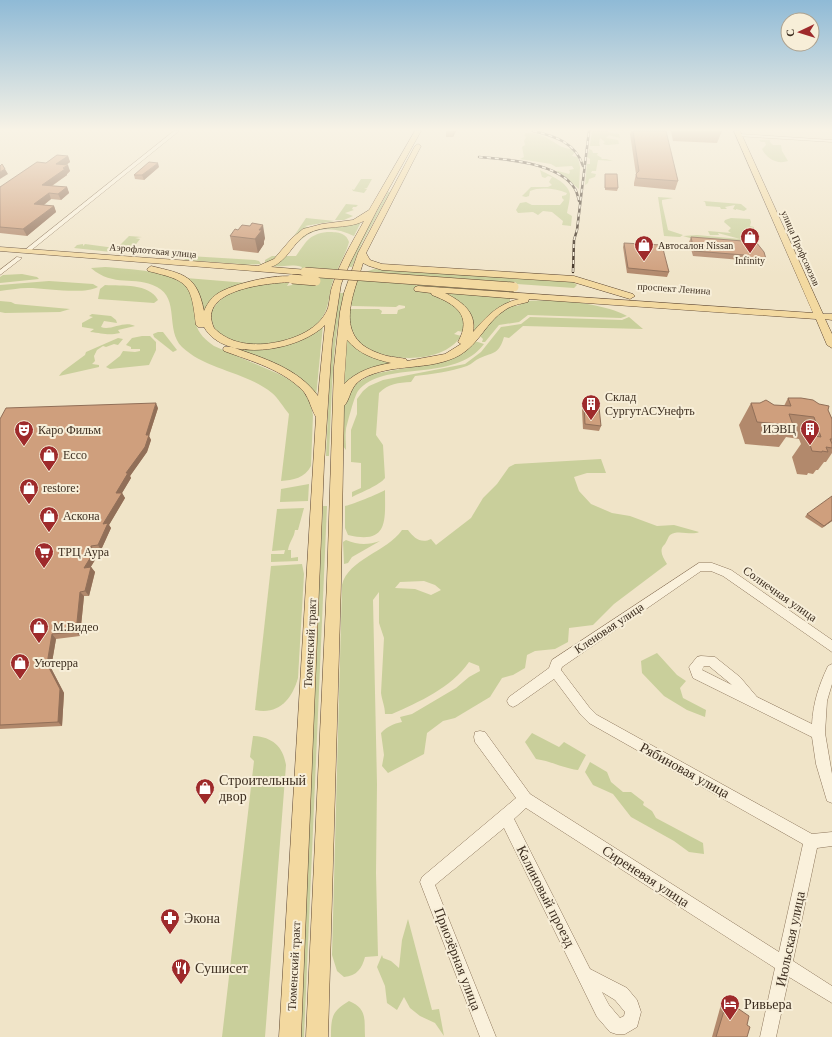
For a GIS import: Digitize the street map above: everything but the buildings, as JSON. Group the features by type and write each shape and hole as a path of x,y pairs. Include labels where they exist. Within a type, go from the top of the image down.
{"main road":[{"name":"Тюменский тракт","path":"290,1037 321,424 327,349 337,284 351,253 390,179"},
{"name":"Тюменский тракт","path":"317,1037 333,609 339,367 345,312 355,274 362,253 401,179"},
{"name":"улица Профсоюзов","path":"759,179 832,345"},
{"path":"242,268 256,268 270,265 279,261 302,233 316,228 359,222 373,210"},
{"path":"343,232 325,230 306,237 288,260 288,264 297,273 418,288 515,295"},
{"path":"351,253 352,238"},
{"name":"Аэрофлотская улица","path":"0,249 297,273"},
{"path":"19,258 27,251"},
{"path":"362,253 364,260 368,263 382,267"},
{"name":"Аэрофлотская улица","path":"0,256 151,269 297,273"},
{"path":"355,274 366,269 382,267 560,278 584,281 630,296"},
{"path":"151,269 181,278 193,286 197,296 202,326 205,334 212,341 286,374 303,385 314,399 319,412 321,424"},
{"path":"332,309 322,322 311,332 296,340 280,345 259,347 239,346 225,341 209,330 206,320 207,312 214,302 238,287 297,273 515,295"},
{"path":"560,278 578,282 580,288 572,291"},
{"path":"418,288 451,300 465,311 470,328 469,339"},
{"name":"проспект Ленина","path":"515,295 572,291 818,312 832,317"},
{"path":"338,410 348,386 362,375 379,369 448,356 459,351 495,312 515,295"},
{"name":"проспект Ленина","path":"515,295 532,299 552,298 818,312 832,310"},
{"path":"345,312 345,326 353,342 367,352 386,359 405,361 431,357 453,349 469,339"}],"street":[{"path":"27,251 117,179"},
{"path":"0,273 19,258"},
{"name":"Кленовая улица","path":"513,701 555,671 556,664 693,571 699,567 712,567"},
{"name":"Солнечная улица","path":"712,567 727,573 832,647"},
{"path":"832,670 819,708 818,733 821,756 832,796"},
{"name":"Рябиновая улица","path":"555,671 585,711 593,719 811,841"},
{"path":"753,701 818,733"},
{"name":"Сиреневая улица","path":"480,737 525,799 832,995"},
{"path":"506,817 525,799"},
{"name":"Приозёрная улица","path":"488,1037 427,882 506,817"},
{"name":"Калиновый проезд","path":"506,817 586,975"},
{"path":"811,841 832,839"},
{"name":"Июльская улица","path":"768,1037 811,841"}],"green space":[{"path":"361,179 372,179 367,188 364,188 367,189 364,193 353,191 352,189 354,190"},
{"path":"551,179 559,179 569,190 570,196 567,213 572,216 571,226 562,225 563,221 552,212 543,211 538,215 533,212 518,213 516,210 520,203 526,202 532,205 560,205 564,200 562,196 566,195 567,193 559,190 534,189 530,191 529,196 522,196 531,187 548,187 552,185 549,182"},
{"path":"568,179 579,179 579,189"},
{"path":"586,179 589,179 588,183 585,185"},
{"path":"388,192 390,192 362,243 352,267 348,267 359,243"},
{"path":"658,197 673,198 662,200 662,203 668,230 683,235 680,237 664,236"},
{"path":"703,201 741,204 747,209 744,211 733,209 735,205 725,207 727,209 721,209 720,207 706,206 705,202"},
{"path":"346,204 358,205 353,207 352,209 354,210 345,213 353,216 344,220 335,220"},
{"path":"306,218 335,221 305,226 309,228 294,236"},
{"path":"731,218 750,219 750,226 754,227 754,231 759,238 754,239 756,243 693,239 683,236 697,235 740,239 718,233 719,235 710,235 708,231 731,233 728,231 731,228 724,222 725,220"},
{"path":"361,222 354,236 339,231 325,229 311,233 298,243 303,237 318,229"},
{"path":"327,232 343,234 349,242 332,283 325,312 316,324 307,331 284,342 259,346 237,343 215,332 210,314 224,297 244,288 267,283 289,283 287,286 292,285 302,267 270,266 265,265 265,260 272,256 296,256 308,240 316,235"},
{"path":"129,236 142,237 135,238 140,239 135,246 126,252 114,251"},
{"path":"83,244 83,246 85,244 115,248 111,252 74,248 77,245"},
{"path":"189,256 255,260 259,261 261,264 242,265 184,260"},
{"path":"105,267 163,274 183,283 189,290 193,299 197,327 200,334 205,339 214,346 281,375 293,382 303,391 310,402 313,415 311,466 302,476 281,481 289,414 279,400 272,393 251,380 214,366 192,355 182,347 177,340 174,332 171,307 164,292 149,284 108,278 91,268"},
{"path":"374,269 573,282 577,285 574,288 517,284 512,282 510,285 510,302 516,306 520,305 520,302 532,301 575,302 603,307 627,316 621,318 528,315 519,322 499,325 485,342 482,342 483,339 479,335 458,331 454,334 461,336 452,345 441,352 412,358 397,357 370,350 359,343 348,323 350,309 379,309 382,311 381,314 397,314 398,310 405,308 405,306 399,305 396,307 352,306 351,304 356,282 360,274"},
{"path":"22,274 37,277 39,279 0,283 0,277 3,275"},
{"path":"186,278 247,283 230,289 203,317 202,305 197,290"},
{"path":"49,281 93,284 98,287 83,291 28,288 0,291 0,285"},
{"path":"105,285 134,286 142,288 154,295 158,300 154,303 98,299 100,289"},
{"path":"340,293 344,293 334,354 329,456 326,456 332,354 336,313"},
{"path":"0,301 15,304 70,309 60,312 5,313 0,312"},
{"path":"92,314 111,316 116,320 117,323 104,321 101,327 109,328 126,324 135,326 118,330 120,333 116,334 90,332 94,329 82,327 82,323 93,317 89,316"},
{"path":"530,317 622,320 629,317 643,329 523,326 509,338 504,337 498,350 467,366 434,374 415,376 411,382 398,383 386,387 379,393 376,435 383,445 385,478 374,486 352,497 352,492 361,488 361,463 351,462 351,430 357,414 357,399 363,391 369,386 383,380 465,364 481,352 501,327 521,324"},
{"path":"323,325 316,397 286,371 213,338 222,342 273,348 296,342"},
{"path":"163,332 177,350 173,352 154,337 153,334"},
{"path":"150,336 156,342 156,350 149,365 110,369 106,367 120,356 123,351 140,351 140,349 131,349 131,347 126,345 132,338"},
{"path":"347,337 353,346 403,362 384,367 344,387"},
{"path":"118,338 123,339 118,345 114,344 106,347 103,346 97,350 94,356 95,361 92,364 99,365 99,367 59,376 62,372 85,355 86,352"},
{"path":"475,341 484,344 471,356 455,364 384,376 369,381 356,394 346,429 346,450 343,446 344,402 355,384 373,374 428,364"},
{"path":"601,459 606,473 587,473 574,477 579,491 591,504 612,513 630,516 657,526 674,525 699,532 673,533 670,535 662,549 663,556 667,564 614,604 593,625 569,628 568,642 555,649 535,651 527,655 525,668 513,675 502,678 490,697 455,718 443,721 427,733 424,754 388,773 382,766 384,755 381,733 391,726 402,722 400,717 412,714 456,688 469,677 480,671 479,666 469,662 462,671 444,687 392,714 385,714 381,693 384,638 379,623 379,592 373,600 377,784 376,873 378,956 365,957 362,965 356,973 344,977 337,971 332,955 342,585 346,576 352,569 395,538 402,530 408,530 415,538 424,541 431,539 436,545 471,518 483,498 497,484 509,467 515,464","holes":["424,581 435,585 441,590 431,595 415,589 395,588 400,582"]},
{"path":"309,484 308,501 280,502 281,489"},
{"path":"385,490 384,520 382,528 378,533 371,536 361,537 348,535 345,528 345,506"},
{"path":"323,506 327,506 304,1037 297,1037"},
{"path":"304,508 298,530 295,530 288,550 291,550 291,558 298,557 298,561 271,562 271,554 284,554 285,550 272,551 277,509"},
{"path":"346,540 363,544 380,541 352,557 348,563 344,564 343,542"},
{"path":"302,564 304,574 298,678 288,699 278,708 263,711 255,710 271,566"},
{"path":"657,653 677,675 686,681 680,688 683,698 706,710 705,717 687,710 664,696 642,673 641,661"},
{"path":"532,733 559,747 564,742 586,755 578,770 536,759 525,742"},
{"path":"253,736 266,738 276,744 282,753 286,765 265,1037 222,1037 254,761 250,757"},
{"path":"590,762 607,772 611,782 623,792 631,792 644,802 643,805 652,811 656,818 703,843 704,854 689,852 674,841 631,817 613,794 593,785 585,772"},
{"path":"408,919 432,1010 439,1009 444,1036 435,1023 420,1016 410,1008 404,997 397,1010 387,1003 385,986 377,967 382,955 383,958 391,961 399,968 402,940"},
{"path":"349,1001 355,1004 362,1011 365,1020 365,1037 331,1037 331,1024 334,1015 339,1008"}],"railway":[{"path":"567,179 575,189 579,201"},
{"path":"573,272 574,240 577,230 583,179"}],"place":[{"name":"Infinity","path":"750,254"},
{"name":"Автосалон Nissan","path":"644,262"},
{"name":"Склад СургутАСУнефть","path":"591,421"},
{"name":"ИЭВЦ","path":"810,446"},
{"name":"Каро Фильм","path":"24,447"},
{"name":"Ecco","path":"49,472"},
{"name":"restore:","path":"29,505"},
{"name":"Аскона","path":"49,533"},
{"name":"ТРЦ Аура","path":"44,569"},
{"name":"М.Видео","path":"39,644"},
{"name":"Уютерра","path":"20,680"},
{"name":"Строительный двор","path":"205,805"},
{"name":"Экона","path":"170,935"},
{"name":"Сушисет","path":"181,985"},
{"name":"Ривьера","path":"730,1021"}]}
